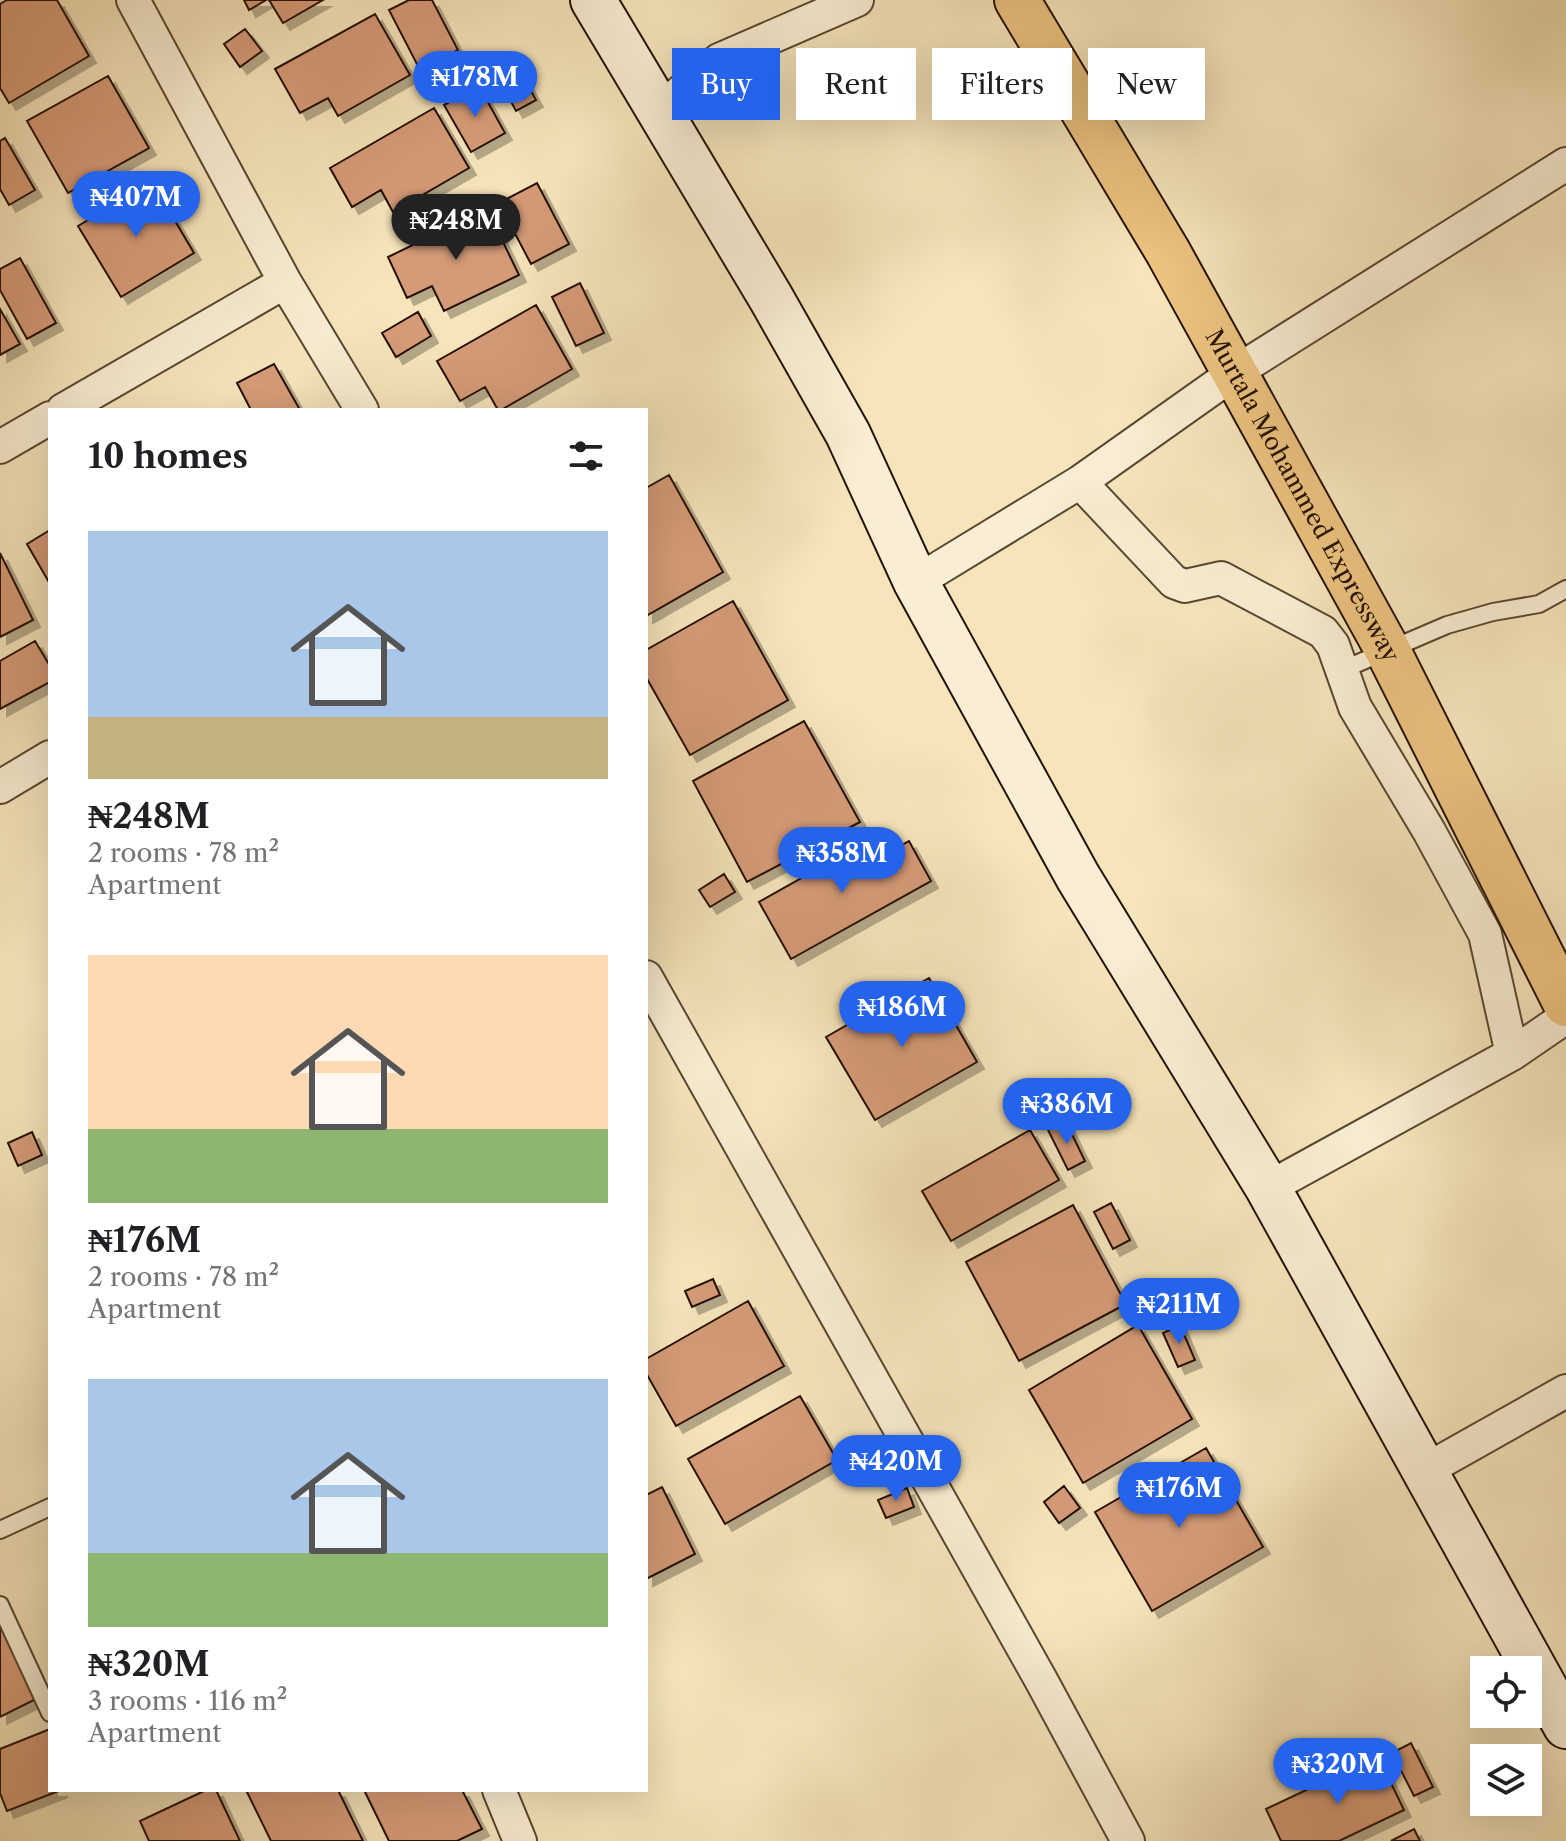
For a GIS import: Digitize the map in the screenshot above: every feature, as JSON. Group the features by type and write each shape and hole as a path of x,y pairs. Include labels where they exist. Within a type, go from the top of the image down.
{"main road":[{"path":"593,0 771,298 848,434 916,582 1078,877 1268,1188 1566,1726"},
{"name":"Murtala Mohammed Expressway","path":"1017,0 1168,252 1387,649 1566,1004"}],"street":[{"path":"133,0 285,282 361,408"},
{"path":"659,110 719,60 857,0"},
{"path":"916,582 1080,482 1234,373 1566,164"},
{"path":"66,408 285,282"},
{"path":"0,447 48,419"},
{"path":"1080,482 1174,582 1185,586 1221,578 1323,632 1333,645 1355,707 1429,831 1485,934 1512,1054"},
{"path":"0,787 48,758"},
{"path":"648,981 1128,1841"},
{"path":"1268,1188 1512,1054 1566,1017"},
{"path":"1424,1471 1566,1391"},
{"path":"500,1792 520,1841"}],"lane":[{"path":"1342,670 1447,625 1493,612 1539,604 1566,589"},
{"path":"0,1530 48,1508"},
{"path":"0,1605 48,1709"}],"building":[{"path":"7,0 57,0 89,56 9,103 0,88 0,4"},
{"path":"244,0 266,0 249,10"},
{"path":"269,0 323,0 283,23"},
{"path":"409,0 432,0 458,50 420,70 389,10"},
{"path":"375,14 410,75 338,116 328,98 300,113 275,69"},
{"path":"245,29 262,51 240,67 224,44"},
{"path":"520,71 536,100 516,111 500,81"},
{"path":"108,76 149,148 68,193 27,121"},
{"path":"479,86 505,133 471,152 444,105"},
{"path":"434,108 469,168 393,212 381,190 352,207 330,168"},
{"path":"5,138 35,190 9,205 0,189 0,141"},
{"path":"152,182 194,253 121,297 78,226"},
{"path":"537,183 569,244 531,264 499,203"},
{"path":"487,209 519,275 444,311 432,286 407,298 388,257"},
{"path":"20,258 56,323 27,339 0,290 0,269"},
{"path":"580,283 604,333 576,346 552,297"},
{"path":"536,305 572,369 504,408 497,408 485,387 460,401 437,361"},
{"path":"0,309 20,344 0,355"},
{"path":"418,312 431,336 396,357 382,333"},
{"path":"274,364 299,408 250,408 237,383"},
{"path":"669,475 723,572 648,615 648,487"},
{"path":"48,531 48,581 27,544"},
{"path":"0,553 33,620 0,637"},
{"path":"733,601 788,700 690,755 648,681 648,649"},
{"path":"35,641 48,663 48,683 0,709 0,661"},
{"path":"804,721 860,822 747,882 693,781"},
{"path":"871,839 881,856 909,841 931,881 791,959 759,902"},
{"path":"724,874 735,892 710,907 699,890"},
{"path":"929,978 977,1062 875,1120 826,1037"},
{"path":"1066,1122 1085,1161 1068,1170 1048,1130"},
{"path":"1030,1130 1059,1180 951,1241 922,1191"},
{"path":"32,1132 42,1155 18,1166 8,1143"},
{"path":"1111,1203 1130,1240 1113,1249 1094,1212"},
{"path":"1073,1205 1126,1304 1019,1361 966,1262"},
{"path":"713,1279 720,1295 692,1307 685,1291"},
{"path":"748,1301 784,1366 676,1426 648,1377 648,1358"},
{"path":"1138,1325 1192,1419 1083,1483 1029,1390"},
{"path":"1180,1325 1195,1360 1178,1367 1163,1333"},
{"path":"800,1396 837,1460 725,1524 688,1459"},
{"path":"1206,1448 1263,1547 1152,1611 1095,1512"},
{"path":"1064,1486 1080,1508 1059,1523 1044,1502"},
{"path":"662,1487 695,1554 648,1578 648,1494"},
{"path":"907,1488 914,1507 886,1518 878,1500"},
{"path":"0,1612 42,1696 0,1717"},
{"path":"48,1730 48,1792 56,1792 7,1811 0,1793 0,1749"},
{"path":"1411,1743 1433,1787 1414,1796 1392,1753"},
{"path":"1378,1756 1404,1810 1339,1841 1281,1841 1266,1809"},
{"path":"202,1792 217,1792 240,1841 149,1841 140,1821"},
{"path":"247,1792 339,1792 363,1841 271,1841"},
{"path":"365,1792 463,1792 482,1829 457,1841 389,1841"},
{"path":"1414,1829 1420,1841 1391,1841"}]}
